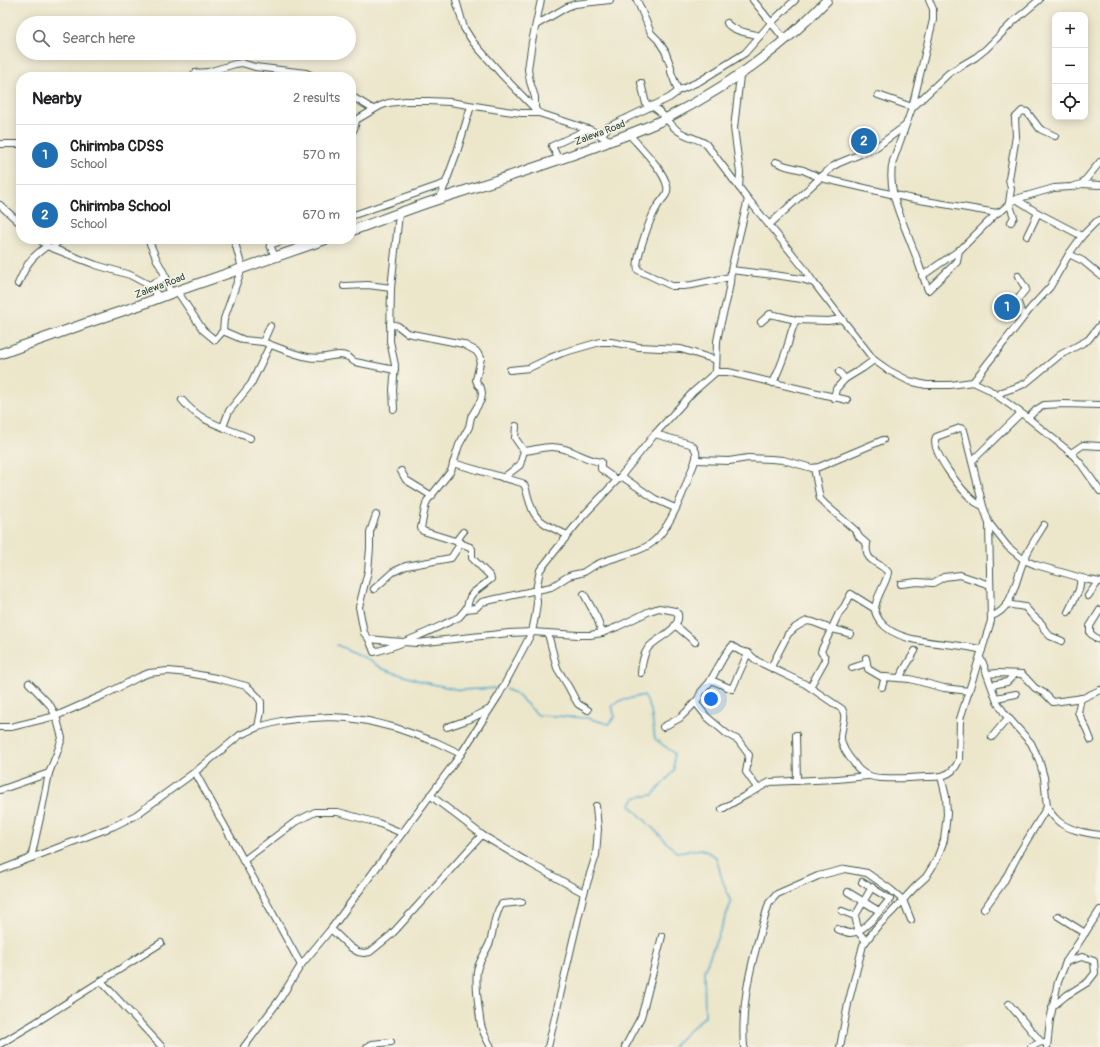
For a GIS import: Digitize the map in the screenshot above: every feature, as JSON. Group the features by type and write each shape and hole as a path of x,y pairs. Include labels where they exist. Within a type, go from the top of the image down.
{"highway":[{"name":"Zalewa Road","path":"356,229 440,198 559,160 629,134 666,118 740,76 785,40 827,0"},
{"name":"Zalewa Road","path":"0,354 313,244"}],"street":[{"path":"456,0 464,28 473,42 537,111 588,129 611,141"},
{"path":"537,111 528,69 541,0"},
{"path":"536,25 567,6 610,0"},
{"path":"637,0 651,33 658,40 665,51 678,89"},
{"path":"753,0 785,40"},
{"path":"678,89 682,90 700,81 748,50 771,23 795,0"},
{"path":"929,0 933,9 933,20 912,108 891,168 893,194 928,290 957,262 959,250"},
{"path":"912,108 949,73 976,57 986,49 1014,21 1039,0"},
{"path":"727,23 729,26 739,30 760,36"},
{"path":"208,72 242,63 254,67 297,72"},
{"path":"739,187 740,172 734,128 740,76"},
{"path":"641,83 646,104 652,105 679,132 700,140 706,144 874,360 909,382 926,385 950,385 973,382 988,389 1028,418 1071,453 1081,464 1100,491"},
{"path":"601,136 608,127 669,98 676,93 678,89"},
{"path":"878,95 912,108"},
{"path":"356,99 373,109"},
{"path":"356,120 380,106 388,103 405,101 428,100 450,102 521,113 537,111"},
{"path":"440,198 457,152 471,106"},
{"path":"922,276 959,250 998,213 1005,209 1009,203 1011,189 1009,179 1016,136 1015,118 1022,111 1027,112 1040,129 1055,136"},
{"path":"769,225 832,167 875,148 905,126"},
{"path":"559,160 552,146 588,129"},
{"path":"629,134 661,172 667,185 665,197 656,208 645,236 637,262 638,270 672,286 692,285 730,277"},
{"path":"0,144 16,144"},
{"path":"776,162 803,170 821,178 893,194 998,213"},
{"path":"1082,184 1100,162"},
{"path":"356,214 446,183"},
{"path":"1009,203 1016,199 1054,188 1071,187 1082,184 1100,185"},
{"path":"716,372 720,326 727,299 731,270 748,199"},
{"path":"1016,199 1038,213 1082,236"},
{"path":"1009,203 1014,217 1011,222"},
{"path":"0,205 16,219"},
{"path":"1027,236 1038,213"},
{"path":"394,409 393,390 395,365 390,341 390,324 391,288 399,214"},
{"path":"973,382 1023,317 1050,287 1069,254 1082,236 1100,220"},
{"path":"45,244 49,247 96,265 130,275 149,285 159,297"},
{"path":"18,284 28,263 34,255 54,244"},
{"path":"150,244 174,292 203,330 215,340 223,331 224,318 242,268 235,244"},
{"path":"273,244 270,245 275,258"},
{"path":"1069,254 1083,262 1100,275"},
{"path":"731,270 802,279 814,283"},
{"path":"1018,276 1026,288 1018,300 1023,317"},
{"path":"149,285 166,277"},
{"path":"788,281 802,279"},
{"path":"344,286 368,285 391,288"},
{"path":"761,322 770,314 796,320 828,321 842,319"},
{"path":"773,383 780,370 792,328 796,320"},
{"path":"376,515 370,532 368,571 359,607 364,633 369,638 374,652 387,649 404,642 459,617 466,609 470,597 491,579 490,576 472,558 472,549 470,547 422,530 426,505 448,476 459,445 468,431 471,417 481,400 481,388 476,380 481,358 476,350 463,344 407,333 398,326 390,324"},
{"path":"997,396 1002,392 1026,383 1060,355 1088,340 1100,325"},
{"path":"263,342 270,326"},
{"path":"223,331 244,340 263,342 302,356 319,358 334,355 345,356 355,362 395,370"},
{"path":"510,370 530,368 562,353 600,342 611,342 639,347 681,349 716,360"},
{"path":"223,427 231,408 251,384 270,345"},
{"path":"834,398 836,389 845,378 874,360"},
{"path":"244,1047 280,999 301,966 331,929 461,754 490,709 532,632 536,617 536,590 540,570 583,516 619,478 655,434 693,392 716,372 728,372 847,400"},
{"path":"838,372 845,378"},
{"path":"182,400 202,418 250,438"},
{"path":"1028,418 1044,405 1100,405"},
{"path":"972,461 1021,413"},
{"path":"504,478 520,465 524,451 516,438 516,426"},
{"path":"722,809 770,782 868,776 882,778 941,776 954,769 959,760 960,719 990,627 989,523 964,430 960,428 936,437 935,439 938,452 943,464 972,500 977,504 984,506"},
{"path":"466,609 476,608 482,602 550,587 568,576 584,572 599,563 636,551 650,544 659,536 666,527 682,494 696,460 697,451 690,444 655,434"},
{"path":"696,460 728,461 748,458 771,458 814,468 826,465 883,440"},
{"path":"1071,453 1083,445 1100,446"},
{"path":"524,451 553,447 566,450 592,461 600,462 601,469 655,499 675,508"},
{"path":"453,464 519,482 525,486 534,513 537,517 542,522 567,535"},
{"path":"814,468 820,499 856,531 859,537 867,544 866,553 871,560 885,568 888,572 875,609"},
{"path":"401,471 406,480 432,496"},
{"path":"989,523 1008,547 1024,560 1080,578 1099,582 1088,596"},
{"path":"991,616 999,613 1011,596 1024,560 1044,525"},
{"path":"374,589 392,572 406,566 451,558 463,532"},
{"path":"901,584 917,582 933,583 944,576 960,575 990,585"},
{"path":"1068,612 1079,590 1080,578"},
{"path":"584,594 597,618 602,633"},
{"path":"810,687 825,660 825,657 821,651 839,613 851,594 875,609 882,624 895,634 932,643 953,644 982,650"},
{"path":"1006,604 1025,607 1042,624 1050,636 1062,641"},
{"path":"369,638 417,643 509,633 532,632 578,635 602,633 659,608 674,611 678,614 679,618 672,629 649,646 643,660 641,673"},
{"path":"1100,610 1090,626 1090,633 1100,640"},
{"path":"771,667 788,634 796,627 807,622 810,621 850,634"},
{"path":"675,625 695,642"},
{"path":"548,634 557,668 578,704 588,710"},
{"path":"663,727 680,718 698,699 701,692 710,683 725,655 732,646 740,651 748,653 757,661 810,687 842,709 845,713 841,731 843,747 854,764 868,776"},
{"path":"899,678 915,651"},
{"path":"711,680 732,689 748,653"},
{"path":"980,658 983,662 996,698 1005,714 1032,743 1044,777 1047,807 1056,819 1073,829 1100,835"},
{"path":"852,668 866,660 868,669 885,679"},
{"path":"0,726 11,728 56,716 106,694 139,677 149,673 168,671 216,678 246,686 261,702 258,727"},
{"path":"987,674 1022,674 1035,688 1044,693 1053,702 1081,698 1100,690"},
{"path":"992,685 1006,682 1015,674"},
{"path":"882,687 885,677 910,679 944,688 969,691"},
{"path":"29,683 50,705 56,716 62,738 49,773 31,858"},
{"path":"996,698 1016,694"},
{"path":"1081,698 1078,712 1088,730 1091,740"},
{"path":"695,702 707,716 727,734 738,740 749,755 746,772 758,789"},
{"path":"448,727 470,719 490,709"},
{"path":"0,870 114,826 136,815 195,772 240,735 258,727 281,721 330,717 368,721 396,728 436,742 461,754"},
{"path":"992,737 1008,718"},
{"path":"796,735 797,781"},
{"path":"195,772 301,966"},
{"path":"0,790 49,773"},
{"path":"840,1047 855,974 863,945 876,928 926,877 936,860 944,840 947,814 946,797 941,776"},
{"path":"430,795 482,834 530,864 584,893"},
{"path":"548,1047 584,893 596,855 598,829 596,806"},
{"path":"984,908 1003,883 1047,807"},
{"path":"243,861 295,822 316,812 338,812 378,823 402,833"},
{"path":"331,929 350,947 358,952 370,952 391,935 482,834"},
{"path":"744,1047 743,1020 747,986 769,903 777,894 818,876 844,869 867,873 890,888 903,900 911,920"},
{"path":"838,929 849,933 859,931 875,917 890,899 862,882"},
{"path":"866,941 859,931 855,916 872,888"},
{"path":"848,892 879,911"},
{"path":"491,1047 481,1026 476,981 478,966 489,943 498,910 502,904 522,902"},
{"path":"1045,1044 1058,982 1066,962 1100,910"},
{"path":"842,911 855,916"},
{"path":"1058,916 1085,933"},
{"path":"625,1047 641,1017 662,936"},
{"path":"0,1044 161,943"},
{"path":"1052,1007 1067,995 1088,982 1095,973 1094,960 1082,957 1066,962"},
{"path":"101,981 162,1047"},
{"path":"1009,1004 1045,1044"},
{"path":"367,1047 372,1044 391,1042"},
{"path":"1031,1047 1045,1044"}],"waterway":[{"path":"337,645 363,657 383,669 423,682 460,690 499,688"},
{"path":"505,689 515,693 538,715 587,718 609,724 615,717 612,706 619,701 644,695 651,710 655,739 674,753 674,771 653,795 636,797 630,805 676,852 702,849 716,857 731,903 704,971 705,1016 673,1047"}],"place":[{"name":"Chirimba School","path":"864,141"},
{"name":"Chirimba CDSS","path":"1007,307"}]}
